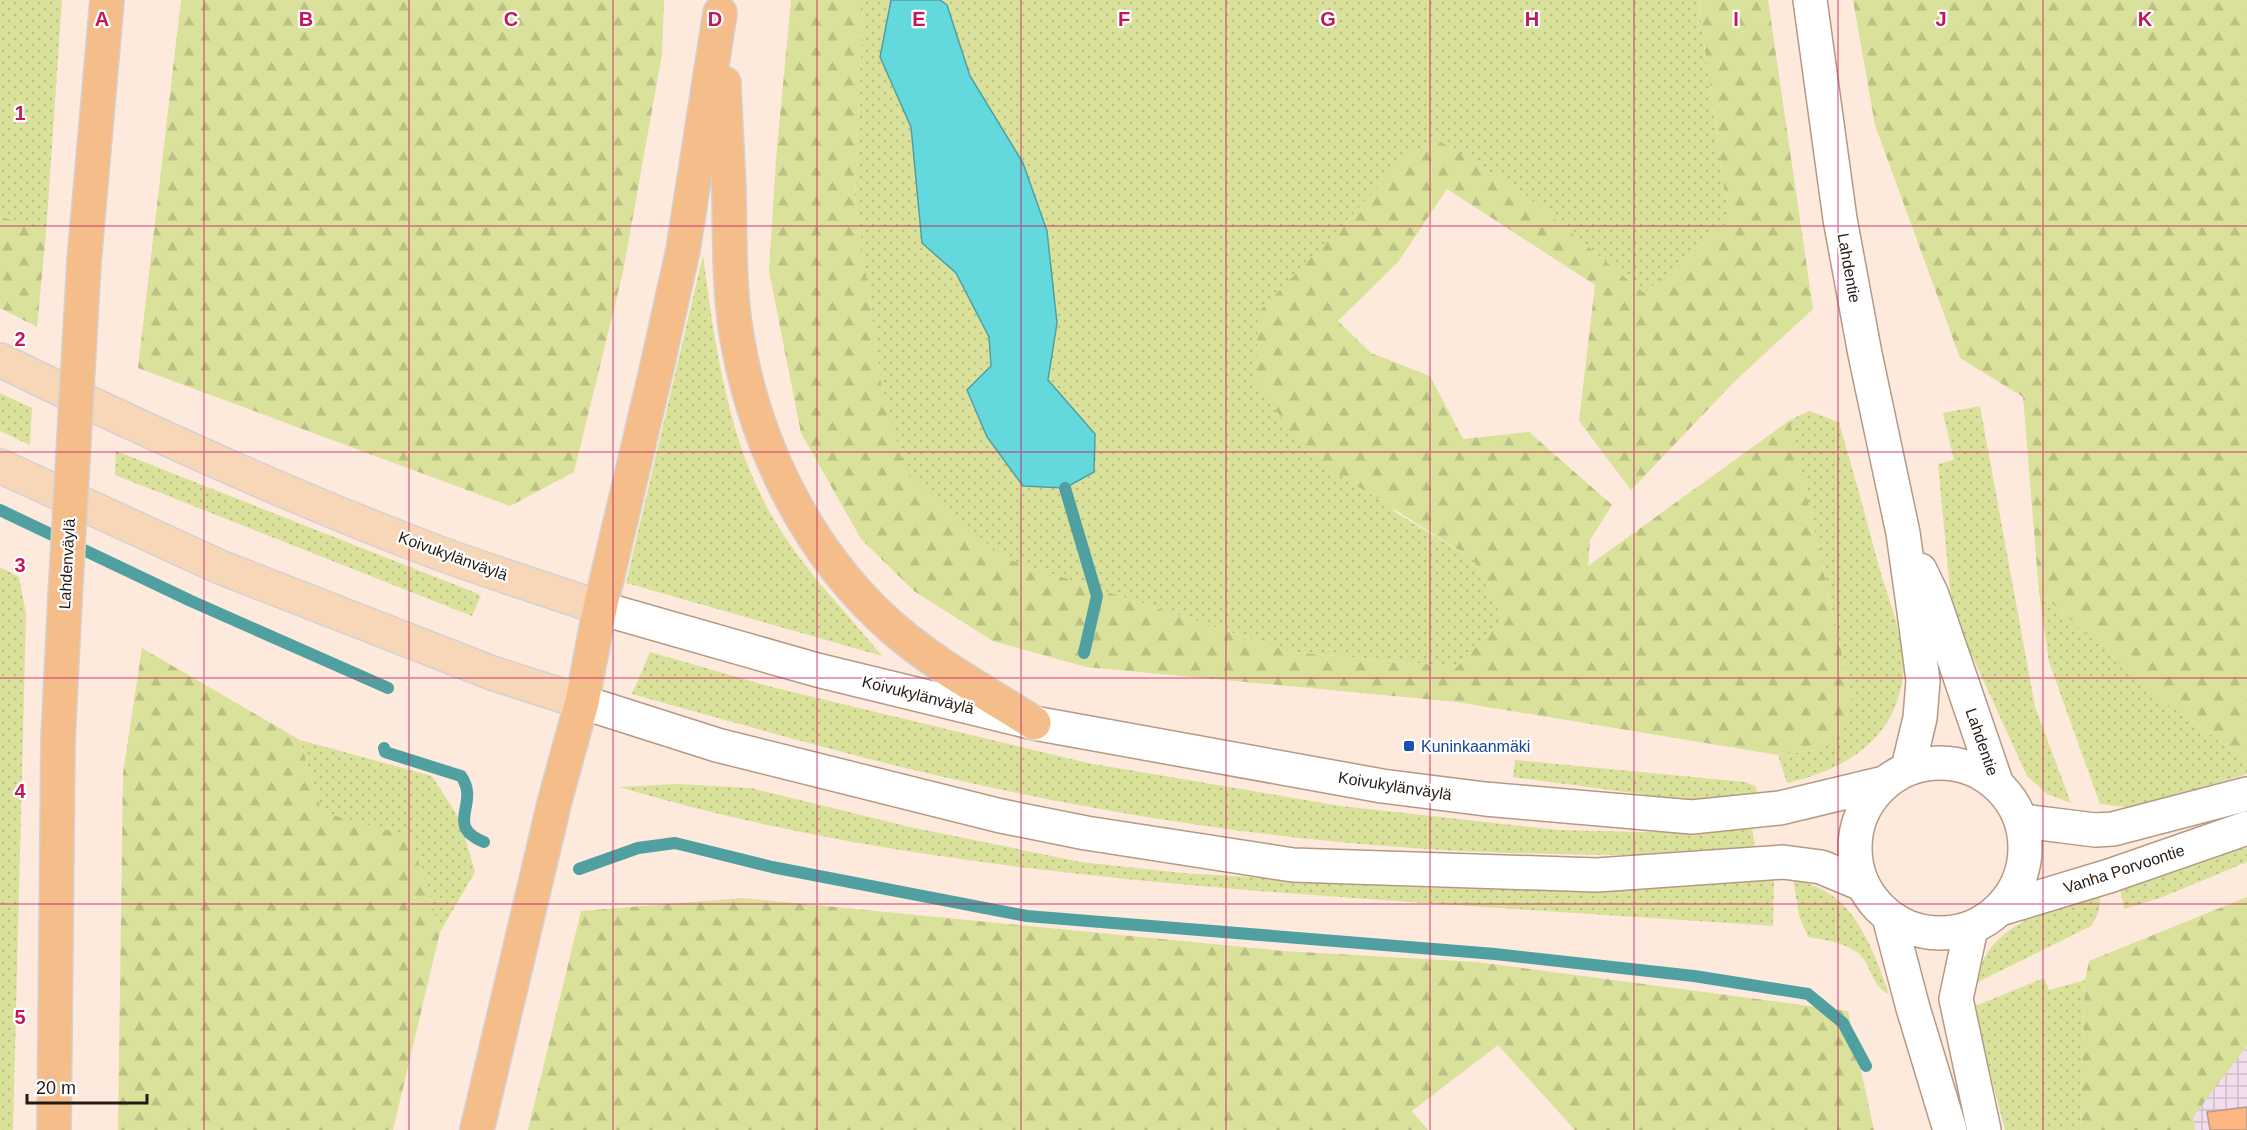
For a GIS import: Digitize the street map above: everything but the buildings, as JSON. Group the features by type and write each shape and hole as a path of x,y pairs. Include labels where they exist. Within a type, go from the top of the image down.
{"highway":[{"name":"Lahdenväylä","path":"54,1130 58,740 84,262 107,0"},
{"path":"477,1130 555,800 582,702 600,608 682,250 721,6"},
{"path":"721,6 730,253 736,331 751,398 776,468 813,534 834,564 893,628 927,656 1034,723"}],"main road":[{"name":"Lahdentie","path":"1810,0 1842,231 1865,354 1903,533 1923,681 1920,718 1896,775"},
{"name":"Koivukylänväylä","path":"0,360 153,433 301,499 438,553 600,608 817,670 1034,723 1382,786 1485,799 1692,817 1780,808 1896,775"},
{"path":"0,466 231,572 492,673 717,745 1001,816 1086,833 1293,865 1451,872 1597,875 1782,862 1821,867 1862,884"},
{"name":"Lahdentie","path":"1903,533 1932,595 1996,782"},
{"path":"1938,762 1969,767 1996,782 2011,798 2022,821 2026,848 2021,879 2001,909 1971,928 1945,934 1913,930 1889,917 1872,901 1862,884 1855,859 1855,837 1863,809 1896,775 1938,762"},
{"path":"2022,821 2085,829 2113,829 2247,794"},
{"name":"Vanha Porvoontie","path":"2001,909 2109,876 2247,828"},
{"path":"1889,917 1913,1008 1950,1130"},
{"path":"1971,928 1956,999 1984,1130"}],"shaded area":[{"path":"2247,1046 2247,1130 2195,1130 2192,1117"}],"green space":[{"path":"0,0 62,0 46,233 0,216"},
{"path":"181,0 664,0 662,54 623,272 574,472 510,506 138,368"},
{"path":"791,0 863,0 855,195 881,383 906,474 1004,558 1291,652 1457,667 1503,619 1473,559 1308,455 1256,382 1258,313 1413,151 1438,140 1519,190 1644,293 1729,222 1698,0 1768,0 1813,309 1734,382 1631,490 1579,421 1595,285 1447,189 1398,262 1338,321 1371,353 1430,376 1463,439 1529,432 1612,505 1590,540 1588,566 1790,420 1852,699 1842,738 1816,750 1778,755 1457,702 1086,667 993,641 914,591 861,539 801,433 769,271 776,159"},
{"path":"863,0 1698,0 1729,222 1644,293 1519,190 1438,140 1413,151 1259,313 1395,512 1473,559 1503,619 1458,667 1291,652 1004,558 905,474 881,383 855,195"},
{"path":"1853,0 2247,0 2247,760 2163,701 2039,592 2023,397 1960,358 1875,125"},
{"path":"0,216 46,233 37,327 0,308"},
{"path":"703,255 719,362 727,398 749,467 763,500 792,548 882,656 626,583"},
{"path":"0,393 32,408 30,445 0,431"},
{"path":"1980,406 2035,707 2071,803 2047,794 2027,776 1959,627 1950,590 1938,464 1954,460 1943,413"},
{"path":"1809,411 1839,422 1898,627 1904,659 1902,685 1895,707 1884,726 1870,743 1833,768 1787,783 1778,755 1816,750 1852,699 1790,420"},
{"path":"116,451 481,595 472,616 115,475"},
{"path":"0,567 19,577 26,614 13,1130 0,1130"},
{"path":"2039,592 2163,701 2247,760 2247,774 2134,808 2100,804 2049,662"},
{"path":"142,648 300,740 322,812 411,837 440,932 393,1130 118,1130 123,773"},
{"path":"650,652 772,687 1088,763 1341,806 1558,830 1641,832 1752,827 1755,847 1693,853 1632,855 1438,850 1297,838 1087,807 908,769 632,694"},
{"path":"300,740 432,776 460,820 475,872 440,932 411,838 322,812"},
{"path":"1515,760 1745,782 1755,786 1758,793 1685,800 1513,777"},
{"path":"678,784 751,788 910,827 1081,862 1182,873 1438,888 1597,889 1774,875 1773,926 1247,890 1009,866 852,842 696,808 619,787"},
{"path":"2247,848 2247,862 2160,898 2124,909 2119,882 2187,859"},
{"path":"1793,878 1823,890 1847,909 1872,950 1889,994 1883,991 1875,981 1858,953 1840,944 1808,937 1799,916"},
{"path":"2098,889 2099,908 2091,926 1978,982 1982,963 1992,947 2006,933 2042,912"},
{"path":"2247,897 2247,1046 2193,1117 2195,1130 2080,1130 2085,980 2089,961"},
{"path":"743,898 1284,951 1476,962 1848,1011 1874,1130 1575,1130 1498,1045 1412,1111 1428,1130 528,1130 581,911"},
{"path":"2044,978 2049,990 2085,980 2080,1130 2005,1130 1973,1007"}],"water":[{"path":"891,0 940,0 947,5 970,76 1023,163 1047,231 1057,323 1048,380 1095,434 1094,472 1065,488 1023,486 987,437 967,390 991,366 989,337 956,273 922,243 911,127 880,57"}],"waterway":[{"path":"1065,488 1097,596 1084,653"},
{"path":"0,510 191,601 388,688"},
{"path":"384,748 385,752 461,776 466,786 467,796 464,821 466,828 472,835 484,842"},
{"path":"579,869 638,848 675,843 772,867 1027,916 1495,954 1694,976 1808,994 1843,1023 1866,1066"}],"place":[{"name":"Kuninkaanmäki","path":"1409,746"}]}
